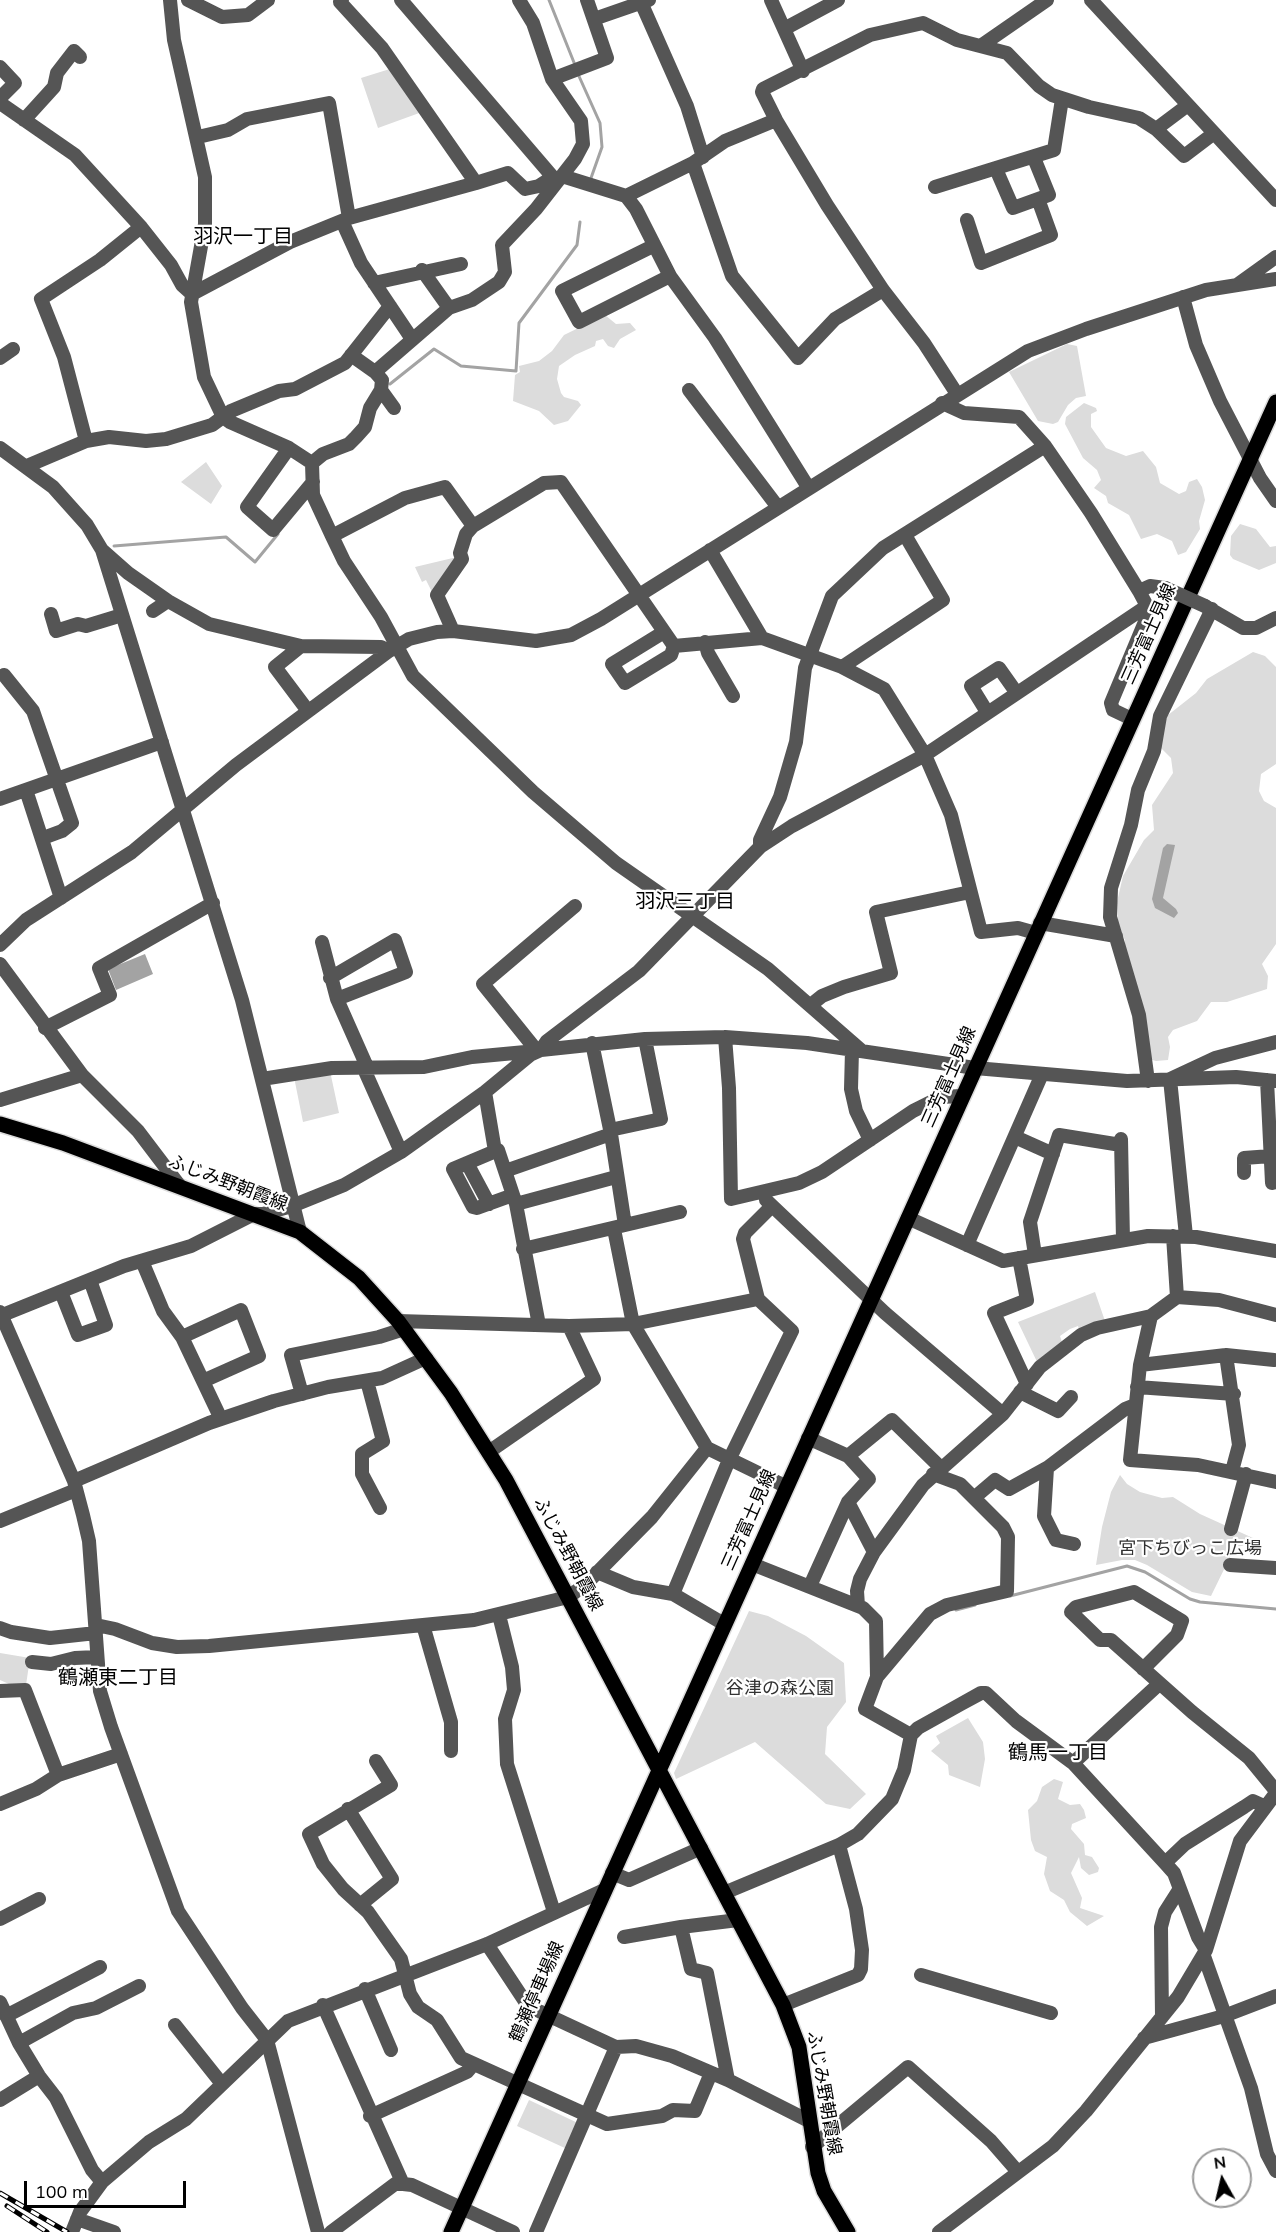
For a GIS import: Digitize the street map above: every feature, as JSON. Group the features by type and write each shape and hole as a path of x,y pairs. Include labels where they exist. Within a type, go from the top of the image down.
{"main road":[{"name":"三芳富士見線","path":"659,1768 1276,402"},
{"name":"ふじみ野朝霞線","path":"0,1124 63,1143 300,1232 359,1278 401,1325 490,1451 783,2005 799,2047 812,2147 824,2191 848,2232"},
{"name":"鶴瀬停車場線","path":"451,2232 659,1768"}],"street":[{"path":"170,0 174,40 198,137 205,177 205,224 192,294 204,377 223,417 230,423 289,448 312,463"},
{"path":"188,0 222,17 248,15 268,0"},
{"path":"342,0 340,2 382,48 476,183"},
{"path":"400,0 557,178 626,196 636,209 670,276 715,338 808,487"},
{"path":"552,79 607,58 587,0"},
{"path":"771,0 803,71"},
{"path":"784,29 838,0"},
{"path":"982,45 1047,0"},
{"path":"1091,0 1276,200"},
{"path":"594,19 644,1 687,106 698,160 732,276 798,358 835,319 883,290"},
{"path":"375,372 449,308 472,300 499,282 505,272 502,245 536,209 557,178 576,159 583,136 580,121 552,79 525,2"},
{"path":"957,394 924,343 883,290 827,205 776,120 762,93 764,89 870,35 905,25 923,23 957,40 1007,53 1040,86 1062,99 1139,118 1156,129 1184,156 1213,134"},
{"path":"24,120 54,87 57,74 74,51 80,57"},
{"path":"0,67 15,83 0,99"},
{"path":"934,187 1054,150 1062,99"},
{"path":"0,103 75,155 141,227 171,265 182,285 192,294"},
{"path":"198,137 228,130 248,119 329,103 346,219 353,250 412,339"},
{"path":"1156,129 1188,105"},
{"path":"626,196 698,160 725,141 776,120"},
{"path":"996,169 1013,208 1049,195 1034,158"},
{"path":"192,294 290,242 346,219 508,173 525,189 557,178"},
{"path":"968,220 981,263 1051,235 1038,198"},
{"path":"86,441 64,357 41,299 100,260 141,227"},
{"path":"653,246 562,291 579,322 670,276"},
{"path":"1237,285 1276,256"},
{"path":"374,283 422,270 461,264"},
{"path":"422,270 449,308"},
{"path":"0,945 16,927 132,852 214,782 392,649 421,635 453,631 525,641 554,640 583,629 1007,362 1052,341 1183,297 1276,279"},
{"path":"1183,297 1196,345 1220,401 1276,501"},
{"path":"27,466 86,441 109,437 146,441 166,439 212,426 231,411 279,391 295,389 326,375 351,355 390,306"},
{"path":"0,358 13,348"},
{"path":"312,463 323,454 349,444 365,428 370,408 381,390 382,380 375,372 351,355"},
{"path":"381,390 394,408"},
{"path":"689,390 777,507"},
{"path":"942,403 964,413 1019,417 1045,446 1091,513 1139,591 1147,606 1147,617 1111,703 1113,710 1132,719"},
{"path":"760,847 760,840 780,797 796,742 802,678 808,655 832,596 864,564 905,535 1045,446"},
{"path":"289,448 247,507 273,530 313,482"},
{"path":"3,455 27,466 76,511 102,550 128,573 168,601 209,624 301,646 392,649"},
{"path":"312,463 313,495 332,536 392,649 413,676 533,792 616,863 768,969 812,1004 857,1051"},
{"path":"453,631 437,595 462,559 460,553 463,543 473,526 544,483 561,482 674,646"},
{"path":"332,536 405,498 445,487 473,526"},
{"path":"842,668 943,600 905,535"},
{"path":"102,550 242,1000 300,1232"},
{"path":"710,550 762,638"},
{"path":"1139,591 1150,586 1165,588 1209,608 1243,628 1256,628 1276,618"},
{"path":"153,611 168,601"},
{"path":"318,2232 267,2040 242,2008 178,1911 100,1691 89,1541 75,1485 1,1315 142,1261 191,1246 254,1214 263,1214 292,1206 344,1185 402,1152 539,1051 547,1041 622,987 760,847 792,826 925,754 1147,606"},
{"path":"1148,1081 1139,1016 1110,918 1111,888 1131,825 1138,790 1154,751 1160,717 1209,608"},
{"path":"51,614 56,631 78,624 86,626 122,615"},
{"path":"664,632 612,664 625,683 670,655 674,646"},
{"path":"674,646 762,638 842,668 884,689 925,754 951,815 981,932 1038,928 1116,936"},
{"path":"705,642 708,653 733,696"},
{"path":"301,646 275,667 308,711"},
{"path":"987,712 971,687 999,668 1016,692"},
{"path":"4,675 33,711 72,823 62,831 43,838"},
{"path":"0,799 162,742"},
{"path":"26,790 61,898"},
{"path":"812,1004 822,996 844,987 891,973 876,912 970,892"},
{"path":"45,1028 110,995 99,968 213,903"},
{"path":"539,1051 483,984 575,906"},
{"path":"330,978 395,940 406,972 337,999"},
{"path":"322,942 337,999 402,1152"},
{"path":"0,964 45,1028 82,1075 138,1131 179,1185"},
{"path":"262,1079 332,1068 424,1067 472,1057 539,1051 592,1043 725,1037 807,1043 975,1068 1042,1074 1148,1081 1236,1077 1271,1080 1272,1183 1276,1182"},
{"path":"725,1037 729,1088 731,1199 799,1183 822,1172 913,1111 941,1097 961,1096"},
{"path":"505,1171 610,1132 661,1119 645,1039"},
{"path":"1170,1079 1215,1058 1276,1042"},
{"path":"592,1043 610,1132 619,1227 633,1324 707,1448 785,1486"},
{"path":"857,1051 851,1089 856,1111 870,1140"},
{"path":"967,1245 1042,1074"},
{"path":"0,1100 82,1075"},
{"path":"1170,1079 1179,1236 1177,1297"},
{"path":"485,1092 495,1150 498,1150 514,1199 539,1325"},
{"path":"1035,1255 1030,1222 1059,1135 1121,1142 1123,1240"},
{"path":"1015,1137 1053,1154"},
{"path":"495,1150 453,1169 473,1207 616,1177"},
{"path":"1244,1173 1244,1158 1271,1156"},
{"path":"760,1193 870,1300 1003,1414"},
{"path":"673,1594 729,1460 792,1331 758,1299 743,1239 745,1233 772,1206"},
{"path":"523,1249 680,1212"},
{"path":"908,1218 1003,1261 1123,1240 1179,1236 1276,1251"},
{"path":"1019,1258 1027,1300 994,1313 1024,1388 1058,1411 1071,1397"},
{"path":"142,1261 164,1311 182,1336 220,1419"},
{"path":"61,1292 78,1335 106,1324 90,1280"},
{"path":"858,1606 857,1591 860,1579 874,1552 937,1471 1003,1414 1040,1367 1080,1335 1097,1328 1151,1316 1177,1297 1219,1300 1276,1315"},
{"path":"302,1394 291,1355 379,1337 401,1325 633,1324 758,1299"},
{"path":"182,1336 241,1310 259,1356 203,1381"},
{"path":"1151,1316 1140,1365 1130,1460 1198,1465 1276,1482"},
{"path":"490,1451 594,1379 569,1326"},
{"path":"1140,1365 1226,1355 1275,1360"},
{"path":"1226,1355 1234,1394 1239,1445 1232,1471"},
{"path":"0,1521 220,1419 302,1394 382,1378 426,1358"},
{"path":"367,1381 383,1441 362,1454 362,1474 380,1508"},
{"path":"1137,1387 1234,1394"},
{"path":"975,1497 995,1480 1009,1489 1047,1468 1125,1408 1135,1406"},
{"path":"849,1456 892,1420 937,1471 960,1484 975,1497 1003,1527 1008,1537 1007,1591 947,1605 930,1614 878,1677 866,1709 911,1736"},
{"path":"808,1438 849,1456 869,1479 848,1502 810,1586"},
{"path":"0,1628 50,1638 96,1629 114,1629 152,1643 177,1647 209,1646 423,1625 499,1615 568,1597 597,1572 659,1510 707,1448"},
{"path":"1047,1468 1044,1516 1056,1540 1074,1544"},
{"path":"1231,1529 1246,1474"},
{"path":"848,1502 874,1552"},
{"path":"752,1564 858,1606 876,1621 878,1677"},
{"path":"1230,1565 1276,1568"},
{"path":"597,1572 633,1587 673,1594 724,1624"},
{"path":"949,2230 1053,2146 1081,2116 1162,2017 1194,1973 1205,1953 1240,1841 1276,1792 1249,1758 1159,1684 1111,1640 1100,1640 1071,1612 1076,1607 1134,1592 1182,1621 1177,1635 1143,1669"},
{"path":"499,1615 512,1667 514,1690 505,1719 504,1738 507,1764 554,1912"},
{"path":"423,1625 451,1722 451,1751"},
{"path":"32,1662 51,1664 75,1658 97,1657"},
{"path":"1073,1762 1159,1684"},
{"path":"0,1691 25,1690 58,1775"},
{"path":"724,1893 839,1845 858,1834 892,1799 904,1770 911,1736 918,1728 960,1704 986,1693 1016,1721 1073,1762 1174,1873 1205,1953 1224,2016 1251,2088 1267,2154 1276,2171"},
{"path":"0,1804 36,1790 58,1775 122,1754"},
{"path":"376,1761 391,1785 309,1834 323,1864 377,1922 401,1959 410,1994 418,2007 437,2020 461,2058 473,2066 606,2124 662,2116 673,2110 695,2111 711,2073"},
{"path":"1165,1863 1185,1844 1253,1801 1264,1806"},
{"path":"348,1809 392,1879 360,1905"},
{"path":"783,2005 858,1975 861,1969 862,1950 856,1909 846,1876 845,1858 839,1845"},
{"path":"612,1873 629,1880 701,1848"},
{"path":"114,2232 74,2226 102,2182 149,2142 186,2119 288,2021 365,1989 487,1944 604,1890"},
{"path":"1162,2017 1161,1927 1165,1912 1179,1890"},
{"path":"0,1919 39,1899"},
{"path":"624,1937 738,1920"},
{"path":"681,1927 691,1969 707,1973 728,2080"},
{"path":"487,1944 502,1963 524,2003 616,2047 636,2046 672,2056 728,2080 809,2121"},
{"path":"6,2016 100,1967"},
{"path":"921,1976 1051,2013"},
{"path":"19,2043 73,2013 96,2008 139,1986"},
{"path":"365,1989 391,2050"},
{"path":"1144,2038 1224,2016 1276,1996"},
{"path":"0,2002 19,2043 39,2076 56,2098 92,2170 102,2182"},
{"path":"323,2006 370,2116 403,2184"},
{"path":"175,2025 222,2084"},
{"path":"536,2232 616,2047"},
{"path":"370,2116 467,2072 473,2066"},
{"path":"812,2147 908,2067 991,2142 1018,2172"},
{"path":"0,2100 39,2076"},
{"path":"331,2232 395,2184 403,2184 412,2185 513,2232"}],"green space":[{"path":"393,68 422,112 378,128 361,78"},
{"path":"605,315 616,324 630,323 636,330 620,339 614,348 608,346 603,339 596,341 595,346 575,355 559,366 557,379 561,393 564,397 578,401 581,405 568,421 554,425 539,411 513,401 515,375 520,372 519,366 539,361 552,351 564,335"},
{"path":"1067,344 1077,346 1086,396 1076,398 1068,405 1058,422 1053,424 1038,421 1009,372"},
{"path":"1084,403 1096,408 1097,411 1091,414 1091,427 1106,448 1126,456 1143,451 1156,467 1160,483 1179,494 1186,491 1189,482 1197,479 1202,487 1205,500 1199,521 1200,529 1186,552 1178,555 1172,541 1157,534 1141,539 1129,515 1108,503 1106,496 1094,488 1101,480 1097,470 1083,458 1065,424 1066,417"},
{"path":"206,462 222,486 211,504 181,482"},
{"path":"1240,524 1256,529 1270,547 1276,546 1276,563 1259,570 1233,559 1230,555 1231,536"},
{"path":"457,557 432,592 426,580 422,582 415,567"},
{"path":"1253,652 1265,656 1276,667 1276,764 1261,774 1259,791 1264,801 1276,808 1276,944 1262,964 1268,976 1267,989 1227,1002 1211,1002 1197,1021 1173,1030 1168,1037 1170,1047 1168,1060 1156,1061 1149,1059 1125,940 1118,927 1117,902 1123,876 1144,840 1154,830 1152,805 1173,773 1171,758 1158,745 1163,719 1196,693 1207,679"},
{"path":"330,1071 339,1113 303,1122 294,1077"},
{"path":"1095,1292 1105,1321 1079,1329 1078,1326 1070,1329 1060,1336 1063,1345 1039,1366 1018,1322"},
{"name":"宮下ちびっこ広場","path":"1120,1475 1127,1484 1140,1492 1162,1498 1173,1497 1200,1514 1253,1538 1250,1544 1237,1547 1232,1553 1211,1596 1192,1592 1135,1560 1096,1565 1111,1492"},
{"name":"谷津の森公園","path":"749,1611 768,1616 806,1636 844,1663 846,1702 827,1727 825,1754 866,1794 850,1809 826,1804 755,1742 676,1779 674,1773"},
{"path":"0,1653 30,1658 26,1685 9,1684 0,1680"},
{"path":"968,1718 983,1742 985,1759 980,1787 949,1775 948,1765 931,1751 940,1743 936,1736"},
{"path":"1054,1779 1063,1782 1058,1799 1070,1805 1080,1804 1084,1810 1086,1818 1072,1824 1071,1829 1084,1844 1085,1855 1092,1857 1099,1868 1098,1872 1089,1875 1081,1868 1079,1857 1071,1873 1082,1898 1080,1908 1104,1916 1087,1926 1070,1912 1064,1900 1050,1891 1044,1874 1047,1857 1035,1851 1031,1840 1028,1810 1037,1801 1042,1787"},
{"path":"529,2100 580,2124 567,2149 517,2126"}],"shaded area":[{"path":"1167,844 1175,845 1163,898 1176,909 1178,913 1174,918 1155,908 1152,899 1163,848"},
{"path":"145,954 153,974 116,990 108,969"}],"waterway":[{"path":"549,0 575,65"},
{"path":"578,74 600,123 602,147 591,178"},
{"path":"390,384 434,349 461,366 516,371 519,323 577,245 580,222"},
{"path":"114,546 226,537 255,562 278,534"},
{"path":"1010,1596 1127,1566 1145,1572 1190,1599 1200,1602 1276,1609"},
{"path":"956,1610 975,1605"}],"railway":[{"path":"0,2193 67,2232"},
{"path":"7,2206 47,2232"}],"district":[{"name":"羽沢一丁目","path":"243,237"},
{"name":"羽沢三丁目","path":"685,902"},
{"name":"鶴瀬東二丁目","path":"118,1678"},
{"name":"鶴馬一丁目","path":"1058,1753"}]}
